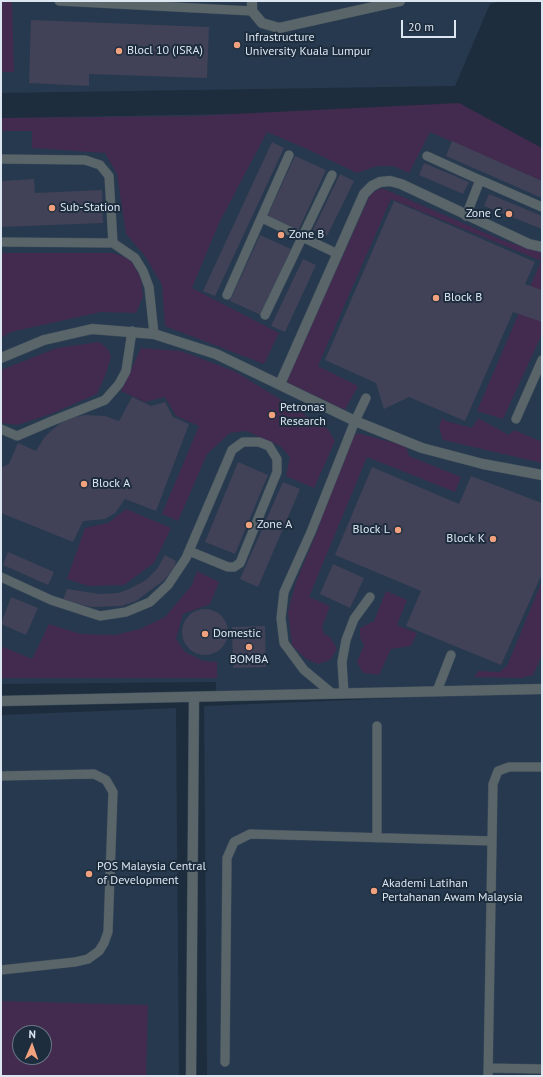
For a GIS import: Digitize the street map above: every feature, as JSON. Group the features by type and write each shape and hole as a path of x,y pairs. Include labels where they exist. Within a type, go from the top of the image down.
{"street":[{"path":"252,6 262,23 280,28 400,1"},
{"path":"280,384 364,194 372,186 380,182 390,181 401,184 466,216 529,244 542,247"},
{"path":"1,358 44,340 92,329 132,331 154,334 216,354 355,421 422,448 483,464 542,475"},
{"path":"1,701 542,689"},
{"path":"191,1076 194,697"}],"lane":[{"path":"59,1 252,6"},
{"path":"227,295 289,155"},
{"path":"427,156 542,207"},
{"path":"1,159 85,160 100,165 109,176 114,243"},
{"path":"265,315 332,175"},
{"path":"466,216 480,180"},
{"path":"262,218 338,254"},
{"path":"1,242 114,243 135,258 143,271 149,287 154,334"},
{"path":"1,429 17,436 52,420 105,400 119,384 126,371 132,331"},
{"path":"516,419 542,360"},
{"path":"333,694 304,670 284,643 281,618 284,592 311,532 355,421 366,398"},
{"path":"1,578 51,600 100,616 126,612 150,602 168,585 189,551 232,450 243,442 250,441 260,442 269,446 277,459 277,472 240,563 234,567 228,567 189,551"},
{"path":"344,693 342,662 346,640 354,620 370,597"},
{"path":"437,691 451,655"},
{"path":"377,726 377,838"},
{"path":"542,767 508,767 498,772 493,784 488,1072 542,1069"},
{"path":"1,776 94,774 106,780 113,792 108,932 104,943 98,951 88,959 76,962 1,970"},
{"path":"225,1062 227,858 234,842 250,834 492,841"}],"shaded area":[{"name":"Infrastructure University Kuala Lumpur","path":"1,1 502,1 490,4 455,86 1,93"},
{"path":"1,1 12,1 14,72 1,72"},
{"path":"459,103 542,148 542,181 430,132 409,173 393,166 377,166 357,173 267,132 219,223 192,288 279,333 264,364 165,326 162,285 145,256 126,234 117,174 105,153 32,148 32,131 1,131 1,118 192,116"},
{"name":"Petronas Research","path":"350,112 542,148 542,1076 207,1076 204,706 399,698 216,701 216,682 1,684 1,118"},
{"path":"382,188 502,240 542,253 542,334 503,419 477,411 541,261 391,199 318,366 358,386 345,410 286,382 371,193"},
{"path":"1,253 113,253 130,259 141,278 143,296 136,313 101,312 11,332 1,338"},
{"path":"99,342 108,349 111,357 97,394 51,414 17,425 1,423 1,370 57,348"},
{"path":"141,348 181,351 236,372 328,429 335,441 314,488 286,476 290,457 280,446 246,431 230,433 207,454 178,521 162,514 199,426 176,416 165,397 145,402 121,391"},
{"path":"442,418 446,421 472,428 478,418 509,435 514,430 542,442 542,463 443,440 439,427"},
{"path":"357,433 406,446 409,456 461,477 455,492 367,457 309,597 330,606 322,627 324,634 330,637 337,649 330,660 318,664 306,659 292,645 288,612 296,582 316,534 349,443"},
{"path":"126,509 171,528 154,563 124,585 88,586 67,579 85,528 108,523"},
{"path":"197,571 219,582 210,604 183,614 176,639 185,652 203,661 217,662 217,678 1,678 1,646 32,659 49,624 81,634 115,635 140,629 165,617 192,585"},
{"path":"542,581 542,655 533,675 522,678 474,677 478,671 500,672 507,666"},
{"path":"386,591 407,600 397,625 417,633 411,646 391,649 379,675 363,673 357,662 364,645 360,638 360,628 374,621"},
{"name":"POS Malaysia Central of Development","path":"176,708 179,1076 1,1076 1,715"},
{"path":"1,1001 148,1005 146,1076 1,1076"}],"building":[{"name":"Blocl 10 (ISRA)","path":"31,20 209,27 207,78 89,74 89,86 29,83"},
{"path":"452,141 542,181 542,198 446,156"},
{"path":"272,142 284,148 215,296 203,291"},
{"path":"295,156 326,170 298,231 267,217"},
{"path":"424,163 469,182 463,194 419,175"},
{"path":"340,174 354,181 327,236 313,230"},
{"name":"Sub-Station","path":"34,179 35,193 102,190 103,223 1,227 1,181"},
{"path":"489,194 542,216 542,229 484,206"},
{"name":"Block B","path":"394,201 535,262 525,284 542,290 542,322 513,312 465,421 409,397 384,409 376,383 325,360"},
{"path":"260,235 291,249 261,315 230,301"},
{"path":"303,259 316,265 285,332 271,326"},
{"name":"Block A","path":"132,397 151,406 165,402 173,417 189,424 156,511 125,499 115,513 105,519 83,521 73,542 1,513 1,468 9,464 18,443 36,451 44,438 66,419 85,415 105,416 119,421"},
{"path":"238,462 268,475 235,554 205,542"},
{"name":"Block K","path":"372,467 459,504 471,476 542,503 542,574 501,665 406,626 421,591 335,555"},
{"path":"283,482 300,489 258,587 240,579"},
{"path":"8,552 54,572 48,585 3,565"},
{"path":"165,555 176,561 174,568 163,581 136,601 122,606 92,607 63,600 67,589 100,594 118,593 129,589 146,580 157,569"},
{"path":"333,564 364,578 350,608 320,594"},
{"path":"11,597 38,608 26,635 1,624"},
{"name":"Domestic","path":"200,609 210,609 218,613 224,619 228,627 228,637 224,645 218,651 210,655 200,655 192,651 186,645 182,637 182,627 186,619 192,613"},
{"name":"BOMBA","path":"265,626 266,667 233,668 232,627"}],"place":[{"name":"Infrastructure University Kuala Lumpur","path":"237,45"},
{"name":"Blocl 10 (ISRA)","path":"119,51"},
{"name":"Sub-Station","path":"52,208"},
{"name":"Zone C","path":"509,214"},
{"name":"Zone B","path":"281,235"},
{"name":"Block B","path":"436,298"},
{"name":"Petronas Research","path":"272,415"},
{"name":"Block A","path":"84,484"},
{"name":"Zone A","path":"249,525"},
{"name":"Block L","path":"398,530"},
{"name":"Block K","path":"493,539"},
{"name":"Domestic","path":"205,634"},
{"name":"BOMBA","path":"249,647"},
{"name":"POS Malaysia Central of Development","path":"89,874"},
{"name":"Akademi Latihan Pertahanan Awam Malaysia","path":"374,891"}]}
